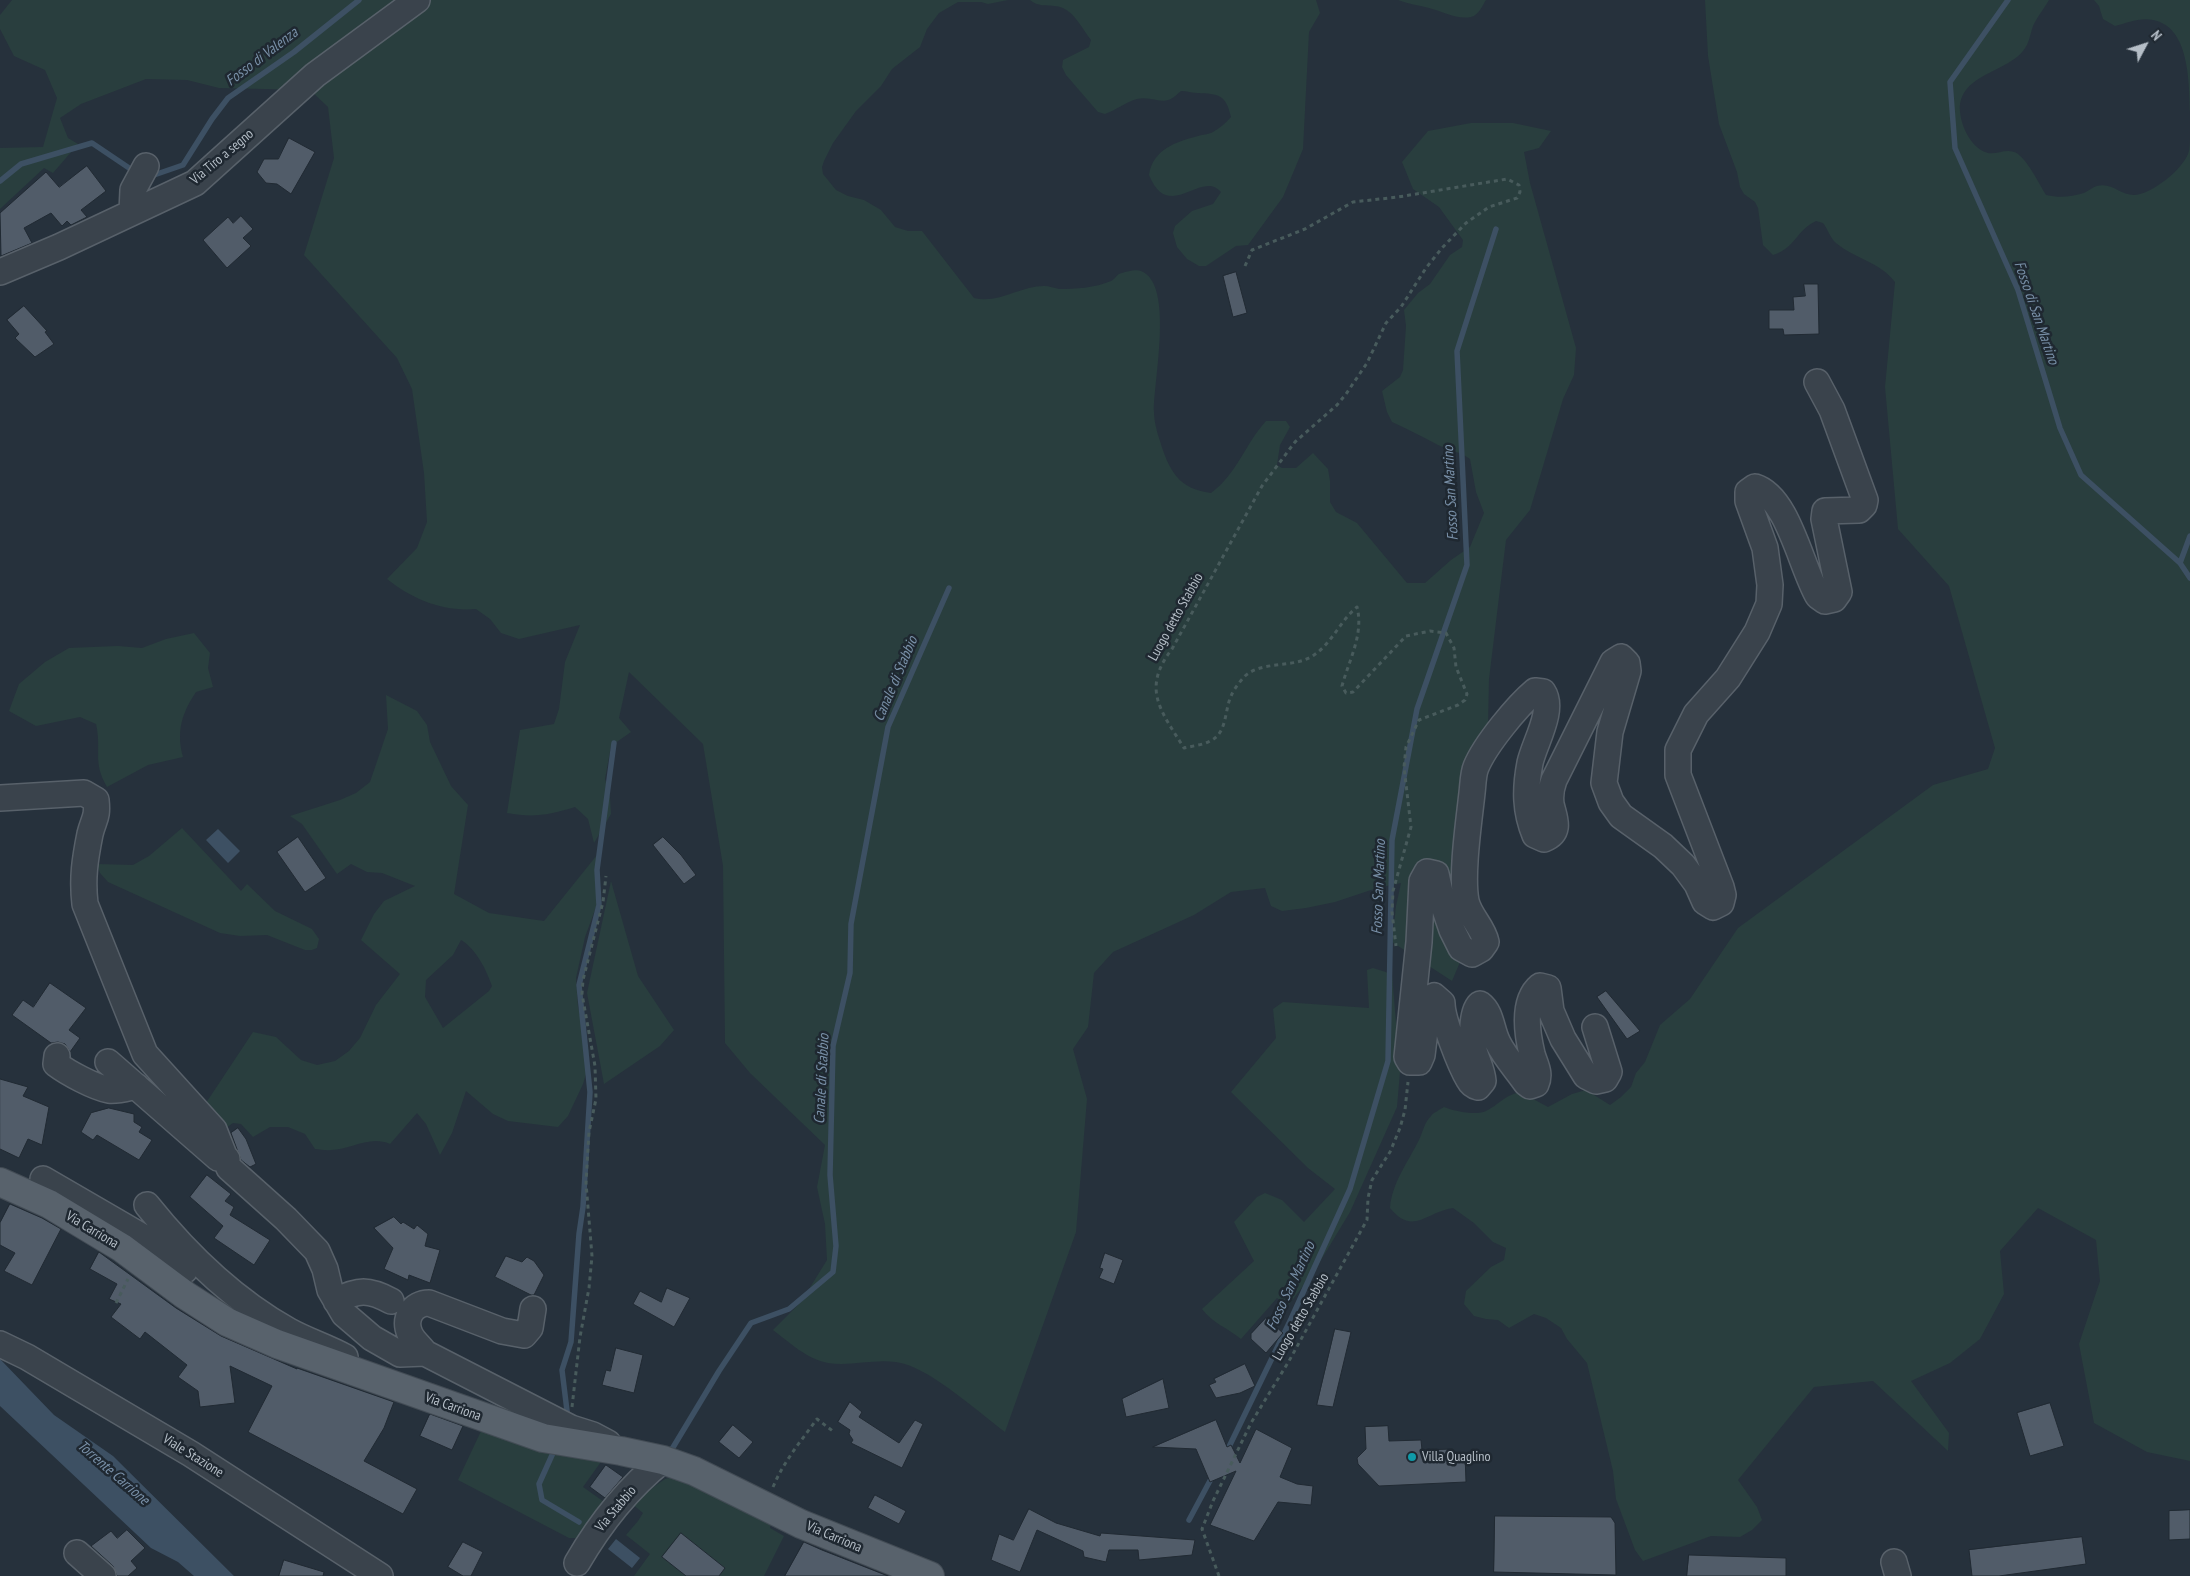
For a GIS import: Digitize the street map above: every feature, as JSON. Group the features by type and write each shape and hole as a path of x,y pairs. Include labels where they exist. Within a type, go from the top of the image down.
{"main road":[{"name":"Via Carriona","path":"0,1182 49,1204 122,1248 185,1295 227,1322 277,1344 543,1438 663,1460 694,1471 801,1524 930,1576"}],"street":[{"name":"Via Tiro a segno","path":"0,272 133,201 194,183 315,75 417,0"},
{"path":"133,201 146,166"},
{"path":"1595,1027 1609,1072 1605,1079 1596,1081 1586,1076 1563,1039 1551,1011 1548,988 1540,986 1534,991 1527,1010 1532,1053 1539,1076 1536,1084 1530,1086 1499,1044 1492,1028 1488,1010 1480,1004 1475,1011 1473,1047 1483,1074 1483,1080 1478,1087 1470,1082 1442,1010 1442,1003 1434,996 1429,998 1427,1006 1422,1056 1419,1062 1410,1062 1407,1057 1419,942 1422,881 1427,872 1436,874 1442,901 1461,948 1472,954 1481,949 1486,942 1484,933 1473,919 1466,902 1464,881 1476,768 1490,744 1526,698 1535,691 1543,692 1546,696 1547,706 1544,722 1531,762 1528,782 1528,818 1535,835 1544,839 1550,837 1556,830 1550,797 1554,780 1614,662 1621,657 1627,663 1628,672 1610,732 1604,783 1611,802 1621,816 1663,846 1683,865 1697,884 1705,902 1713,907 1721,903 1723,895 1721,887 1678,774 1678,750 1696,714 1728,678 1757,632 1769,604 1770,585 1765,548 1748,501 1748,492 1756,487 1764,489 1771,495 1785,519 1818,596 1826,601 1834,599 1838,592 1824,519 1825,511 1859,510 1864,505 1865,500 1832,410 1817,382"},
{"path":"0,798 84,793 96,800 98,815 91,832 82,879 85,904 145,1054 214,1130 229,1168 286,1218 317,1251 325,1269 330,1290 344,1314 372,1338 400,1354 425,1352"},
{"path":"57,1056 56,1064 66,1071 108,1090 136,1086"},
{"path":"108,1062 218,1158 227,1159"},
{"path":"42,1179 155,1244 209,1290 216,1289 221,1283"},
{"path":"147,1205 175,1240 206,1272 258,1312 290,1332 338,1354 397,1386"},
{"path":"336,1301 349,1294 362,1291 376,1293 391,1301"},
{"path":"533,1309 530,1328 524,1335 502,1330 429,1303 421,1303 413,1308 409,1316 409,1333 425,1352 571,1428 593,1435 621,1451"},
{"name":"Viale Stazione","path":"0,1344 27,1357 190,1454 380,1576"},
{"name":"Via Stabbio","path":"577,1563 605,1520 645,1475 663,1460"},
{"path":"77,1552 103,1576"}],"path":[{"name":"Luogo detto Stabbio","path":"1245,266 1252,250 1305,229 1353,202 1398,197 1507,179 1519,184 1520,192 1517,198 1489,207 1466,223 1442,248 1426,268 1401,307 1386,323 1367,364 1346,394 1337,405 1295,442 1277,465 1262,486 1172,649 1163,660 1154,682 1161,711 1184,748 1211,741 1220,732 1226,718 1231,694 1246,675 1260,668 1301,662 1314,655 1326,644 1347,615 1357,607 1360,618 1357,629 1357,643 1342,686 1346,694 1353,692 1406,636 1430,631 1446,633 1454,648 1456,667 1467,694 1465,700 1458,705 1419,720 1406,747 1404,782 1411,827 1393,891 1392,912 1396,951"},
{"path":"571,1428 574,1383 592,1256 586,1183 589,1132 596,1099 595,1066 582,994 583,980 603,902 606,876"},
{"name":"Luogo detto Stabbio","path":"1219,1576 1202,1529 1250,1422 1289,1361 1367,1220 1368,1198 1372,1180 1390,1152 1402,1119 1410,1062"},
{"path":"116,1303 127,1280"},
{"path":"766,1506 781,1469 817,1418 834,1432"}],"green space":[{"path":"12,0 1008,0 988,4 981,2 958,2 939,13 927,29 920,47 892,69 881,86 856,111 833,143 822,167 823,174 836,190 848,196 864,200 881,210 895,227 908,231 922,231 974,298 992,299 1035,287 1046,286 1059,289 1092,287 1111,281 1121,273 1141,271 1151,280 1157,295 1160,314 1154,412 1155,423 1163,452 1177,477 1191,487 1211,493 1228,477 1266,421 1286,421 1290,427 1280,445 1277,465 1282,468 1296,468 1313,453 1328,469 1330,502 1336,512 1357,523 1407,583 1425,583 1451,560 1470,547 1484,513 1476,492 1470,459 1392,422 1387,412 1382,391 1400,377 1403,370 1406,326 1404,310 1418,293 1430,284 1450,255 1462,247 1463,240 1439,207 1413,189 1402,162 1428,131 1471,123 1513,123 1551,131 1539,148 1524,152 1530,183 1576,348 1574,375 1563,399 1530,510 1506,540 1489,679 1488,726 1459,890 1466,948 1452,981 1392,942 1401,883 1377,888 1335,902 1282,911 1271,906 1265,888 1231,892 1194,915 1113,952 1094,973 1088,1027 1073,1049 1087,1099 1076,1232 1005,1432 958,1395 920,1370 898,1362 888,1361 838,1364 820,1361 792,1345 773,1330 801,1302 827,1260 825,1224 817,1187 825,1145 750,1073 725,1043 723,866 703,744 629,672 619,718 631,732 611,746 605,779 610,797 611,814 594,843 588,819 575,807 541,815 507,813 520,730 554,724 559,709 565,662 580,625 519,639 501,633 490,619 476,609 452,608 428,603 407,593 387,579 417,548 427,522 424,473 412,389 397,358 304,255 334,158 328,107 310,90 219,88 187,80 146,79 81,104 60,118 68,138 78,144 53,173 44,168 0,209 0,148 43,147 57,98 45,70 14,56 0,29 0,15"},
{"path":"1030,0 1316,0 1320,13 1309,32 1303,149 1283,197 1248,245 1236,246 1206,266 1199,266 1187,259 1177,247 1173,233 1175,226 1192,211 1213,204 1221,192 1213,187 1204,187 1175,196 1166,195 1157,189 1149,175 1155,159 1167,148 1182,141 1211,133 1231,117 1224,100 1216,95 1181,91 1168,100 1137,99 1105,114 1098,112 1066,75 1062,67 1063,60 1089,47 1091,40 1067,10 1034,3"},
{"path":"1398,0 1486,0 1476,14 1466,18"},
{"path":"1705,0 2049,0 2033,26 2023,51 2005,65 1974,82 1961,99 1961,117 1965,130 1972,142 1982,151 1988,153 2010,151 2018,154 2030,168 2046,195 2060,197 2084,193 2102,185 2134,195 2149,191 2158,186 2181,165 2189,151 2190,144 2190,1461 2147,1452 2094,1423 2079,1344 2100,1281 2096,1240 2038,1208 2000,1251 2004,1294 1980,1339 1950,1363 1911,1381 1949,1433 1948,1451 1873,1381 1814,1387 1738,1480 1757,1507 1762,1520 1752,1530 1740,1537 1711,1536 1643,1561 1635,1550 1616,1499 1613,1471 1587,1363 1567,1339 1561,1328 1546,1318 1534,1314 1509,1328 1498,1320 1474,1316 1464,1304 1466,1291 1491,1267 1504,1260 1506,1248 1493,1242 1474,1223 1453,1208 1443,1210 1420,1220 1406,1220 1398,1216 1390,1208 1397,1181 1427,1122 1434,1113 1444,1107 1477,1113 1486,1111 1505,1098 1520,1092 1548,1107 1572,1094 1586,1090 1610,1105 1631,1087 1636,1073 1645,1062 1660,1025 1690,999 1738,928 1933,785 1988,769 1995,748 1949,586 1898,529 1885,387 1895,282 1875,265 1836,243 1823,223 1816,221 1804,229 1781,252 1773,255 1763,245 1758,208 1755,202 1744,194 1740,187 1737,172 1719,124 1708,56"},
{"path":"2094,0 2190,0 2190,113 2188,72 2181,45 2174,33 2165,25 2148,19 2115,26 2103,19 2099,6"},
{"path":"194,633 210,653 208,668 213,687 196,692 187,707 180,731 183,757 148,765 107,787 100,770 96,724 80,717 36,726 9,711 19,684 45,662 69,648 118,646 142,648 166,639"},
{"path":"386,695 417,711 427,725 430,742 451,786 468,805 454,894 489,913 544,921 597,855 599,899 585,937 576,978 578,1007 589,1052 588,1067 583,1084 568,1116 558,1127 508,1121 493,1114 466,1091 452,1133 440,1155 426,1124 417,1113 390,1144 375,1141 329,1150 315,1149 305,1134 288,1127 270,1127 253,1137 241,1124 233,1123 223,1130 202,1109 253,1032 276,1037 301,1060 317,1065 335,1061 349,1051 360,1038 376,1005 400,974 361,940 374,914 384,901 415,886 382,873 367,872 351,864 337,874 302,824 290,816 340,800 356,793 370,782 388,729","holes":["461,940 480,960 492,986 489,991 443,1028 425,997 426,980 453,955"]},
{"path":"182,828 241,891 247,884 275,911 312,929 319,939 317,948 305,950 267,935 240,936 220,933 108,882 100,873 97,864 133,865 149,856"},
{"path":"611,881 638,976 674,1030 660,1046 604,1084 587,993"},
{"path":"1373,968 1392,974 1400,1072 1397,1107 1350,1212 1315,1270 1288,1306 1277,1298 1241,1339 1210,1318 1202,1309 1254,1261 1234,1222 1257,1197 1265,1193 1282,1200 1304,1222 1335,1189 1308,1168 1231,1092 1276,1038 1273,1009 1283,1002 1369,1008 1367,970"},
{"path":"482,1429 603,1459 583,1487 607,1504 576,1538 569,1538 458,1480"},
{"path":"676,1476 772,1520 770,1528 784,1536 764,1576 634,1576 650,1554 626,1535 643,1513 631,1503 665,1479"}],"water":[{"path":"218,829 240,851 228,863 206,840"},
{"name":"Torrente Carrione","path":"0,1359 54,1415 113,1456 234,1576 194,1576 178,1562 151,1548 0,1406"},
{"path":"616,1539 640,1558 632,1568 608,1549"}],"building":[{"path":"289,138 315,152 291,194 277,184 266,183 257,172 264,159 278,159"},
{"path":"87,166 106,191 81,210 87,217 71,225 67,221 62,226 51,213 24,228 32,243 1,256 0,213 46,172 59,187"},
{"path":"241,216 253,229 243,238 251,246 227,268 203,240 228,217 233,223"},
{"path":"1236,272 1247,313 1233,317 1223,276"},
{"path":"1804,284 1818,284 1819,334 1784,335 1783,329 1769,329 1769,310 1794,310 1793,297 1805,296"},
{"path":"24,306 47,331 45,332 54,344 35,357 15,338 19,334 7,320"},
{"path":"298,837 326,878 305,892 277,852"},
{"path":"663,837 681,855 696,875 684,884 653,845"},
{"path":"50,983 86,1008 69,1030 80,1038 70,1052 65,1044 51,1043 12,1015 23,1000 33,1007"},
{"path":"1606,991 1640,1031 1627,1039 1597,997"},
{"path":"0,1079 28,1087 23,1096 49,1107 42,1145 28,1139 19,1158 0,1149"},
{"path":"109,1108 134,1114 134,1122 142,1127 139,1132 152,1140 139,1160 97,1135 93,1140 81,1132 91,1113"},
{"path":"238,1128 246,1139 256,1164 250,1167 241,1160 231,1133"},
{"path":"207,1175 231,1194 225,1201 234,1207 230,1215 270,1240 254,1265 214,1238 223,1226 190,1197"},
{"path":"10,1204 42,1218 61,1229 32,1285 4,1271 15,1253 0,1245 0,1223"},
{"path":"394,1217 401,1224 403,1222 414,1229 417,1225 428,1234 425,1246 440,1250 430,1283 409,1275 408,1280 384,1269 393,1248 374,1228"},
{"path":"99,1252 176,1308 221,1336 297,1369 394,1402 384,1428 364,1461 417,1489 403,1514 248,1432 272,1386 230,1366 235,1403 200,1407 198,1391 178,1377 187,1365 145,1332 140,1339 111,1317 121,1304 109,1299 117,1284 90,1269"},
{"path":"1105,1253 1123,1260 1114,1284 1099,1278 1103,1269 1100,1268"},
{"path":"506,1256 522,1262 527,1257 534,1261 544,1275 534,1295 495,1277"},
{"path":"667,1288 690,1298 674,1327 633,1304 640,1291 661,1302"},
{"path":"1266,1318 1283,1333 1266,1353 1251,1339 1251,1334"},
{"path":"1335,1329 1351,1332 1333,1407 1317,1405"},
{"path":"616,1348 643,1355 634,1393 602,1385 606,1370 610,1371"},
{"path":"1245,1364 1255,1386 1240,1393 1216,1398 1209,1385 1216,1382 1214,1379"},
{"path":"1163,1379 1169,1408 1126,1417 1122,1399"},
{"path":"850,1402 862,1412 859,1417 899,1443 915,1420 923,1424 902,1468 851,1443 853,1440 849,1434 850,1430 838,1422"},
{"path":"2050,1403 2064,1446 2030,1456 2017,1413"},
{"path":"430,1414 463,1426 452,1450 420,1436"},
{"path":"1216,1420 1227,1447 1231,1445 1240,1463 1256,1429 1292,1448 1280,1477 1297,1484 1313,1486 1311,1505 1278,1502 1254,1541 1210,1525 1236,1471 1210,1482 1196,1449 1153,1447"},
{"path":"733,1425 753,1442 739,1458 719,1442"},
{"name":"Villa Quaglino","path":"1388,1426 1389,1441 1421,1440 1422,1450 1453,1449 1453,1455 1465,1454 1466,1482 1379,1486 1358,1464 1357,1458 1366,1449 1365,1427"},
{"path":"606,1465 623,1477 605,1498 590,1487"},
{"path":"875,1495 906,1511 899,1524 868,1508"},
{"path":"1029,1509 1056,1523 1100,1536 1101,1533 1195,1540 1192,1555 1139,1560 1138,1550 1109,1550 1106,1562 1084,1557 1083,1551 1037,1530 1020,1572 991,1560 999,1534 1013,1540"},
{"path":"2190,1510 2190,1539 2169,1540 2169,1511"},
{"path":"1495,1516 1611,1517 1615,1523 1616,1575 1494,1572"},
{"path":"127,1530 145,1548 131,1561 137,1568 128,1576 117,1576 113,1566 91,1546 111,1531 117,1538"},
{"path":"681,1533 725,1568 719,1576 686,1576 662,1557"},
{"path":"2082,1537 2086,1564 1999,1576 1972,1576 1969,1550"},
{"path":"463,1542 483,1552 471,1576 463,1576 448,1567"},
{"path":"804,1542 822,1550 888,1576 785,1576"},
{"path":"1689,1555 1786,1558 1786,1576 1687,1576"},
{"path":"284,1560 324,1572 323,1576 279,1576"}],"waterway":[{"name":"Fosso di Valenza","path":"149,175 183,165 212,119 228,98 294,52 359,0"},
{"name":"Fosso di San Martino","path":"2008,0 1950,82 1955,148 2018,290 2060,428 2081,475 2180,563 2190,578"},
{"name":"Fosso di Valenza","path":"0,181 21,164 92,143 135,172"},
{"name":"Fosso San Martino","path":"1227,1451 1291,1319 1350,1189 1388,1061 1392,840 1417,709 1467,565 1457,351 1496,229"},
{"path":"2180,563 2190,536"},
{"name":"Canale di Stabbio","path":"669,1454 719,1371 751,1323 789,1309 833,1272 836,1246 830,1175 833,1046 850,973 851,924 888,727 949,588"},
{"name":"Canale di Stabbio","path":"568,1419 562,1370 571,1342 579,1234 583,1207 590,1092 579,985 599,905 597,870 614,743"},
{"name":"Canale di Stabbio","path":"553,1453 539,1484 542,1500 579,1522"},
{"name":"Fosso San Martino","path":"1189,1520 1212,1477"}],"place":[{"name":"Villa Quaglino","path":"1412,1457"}]}
